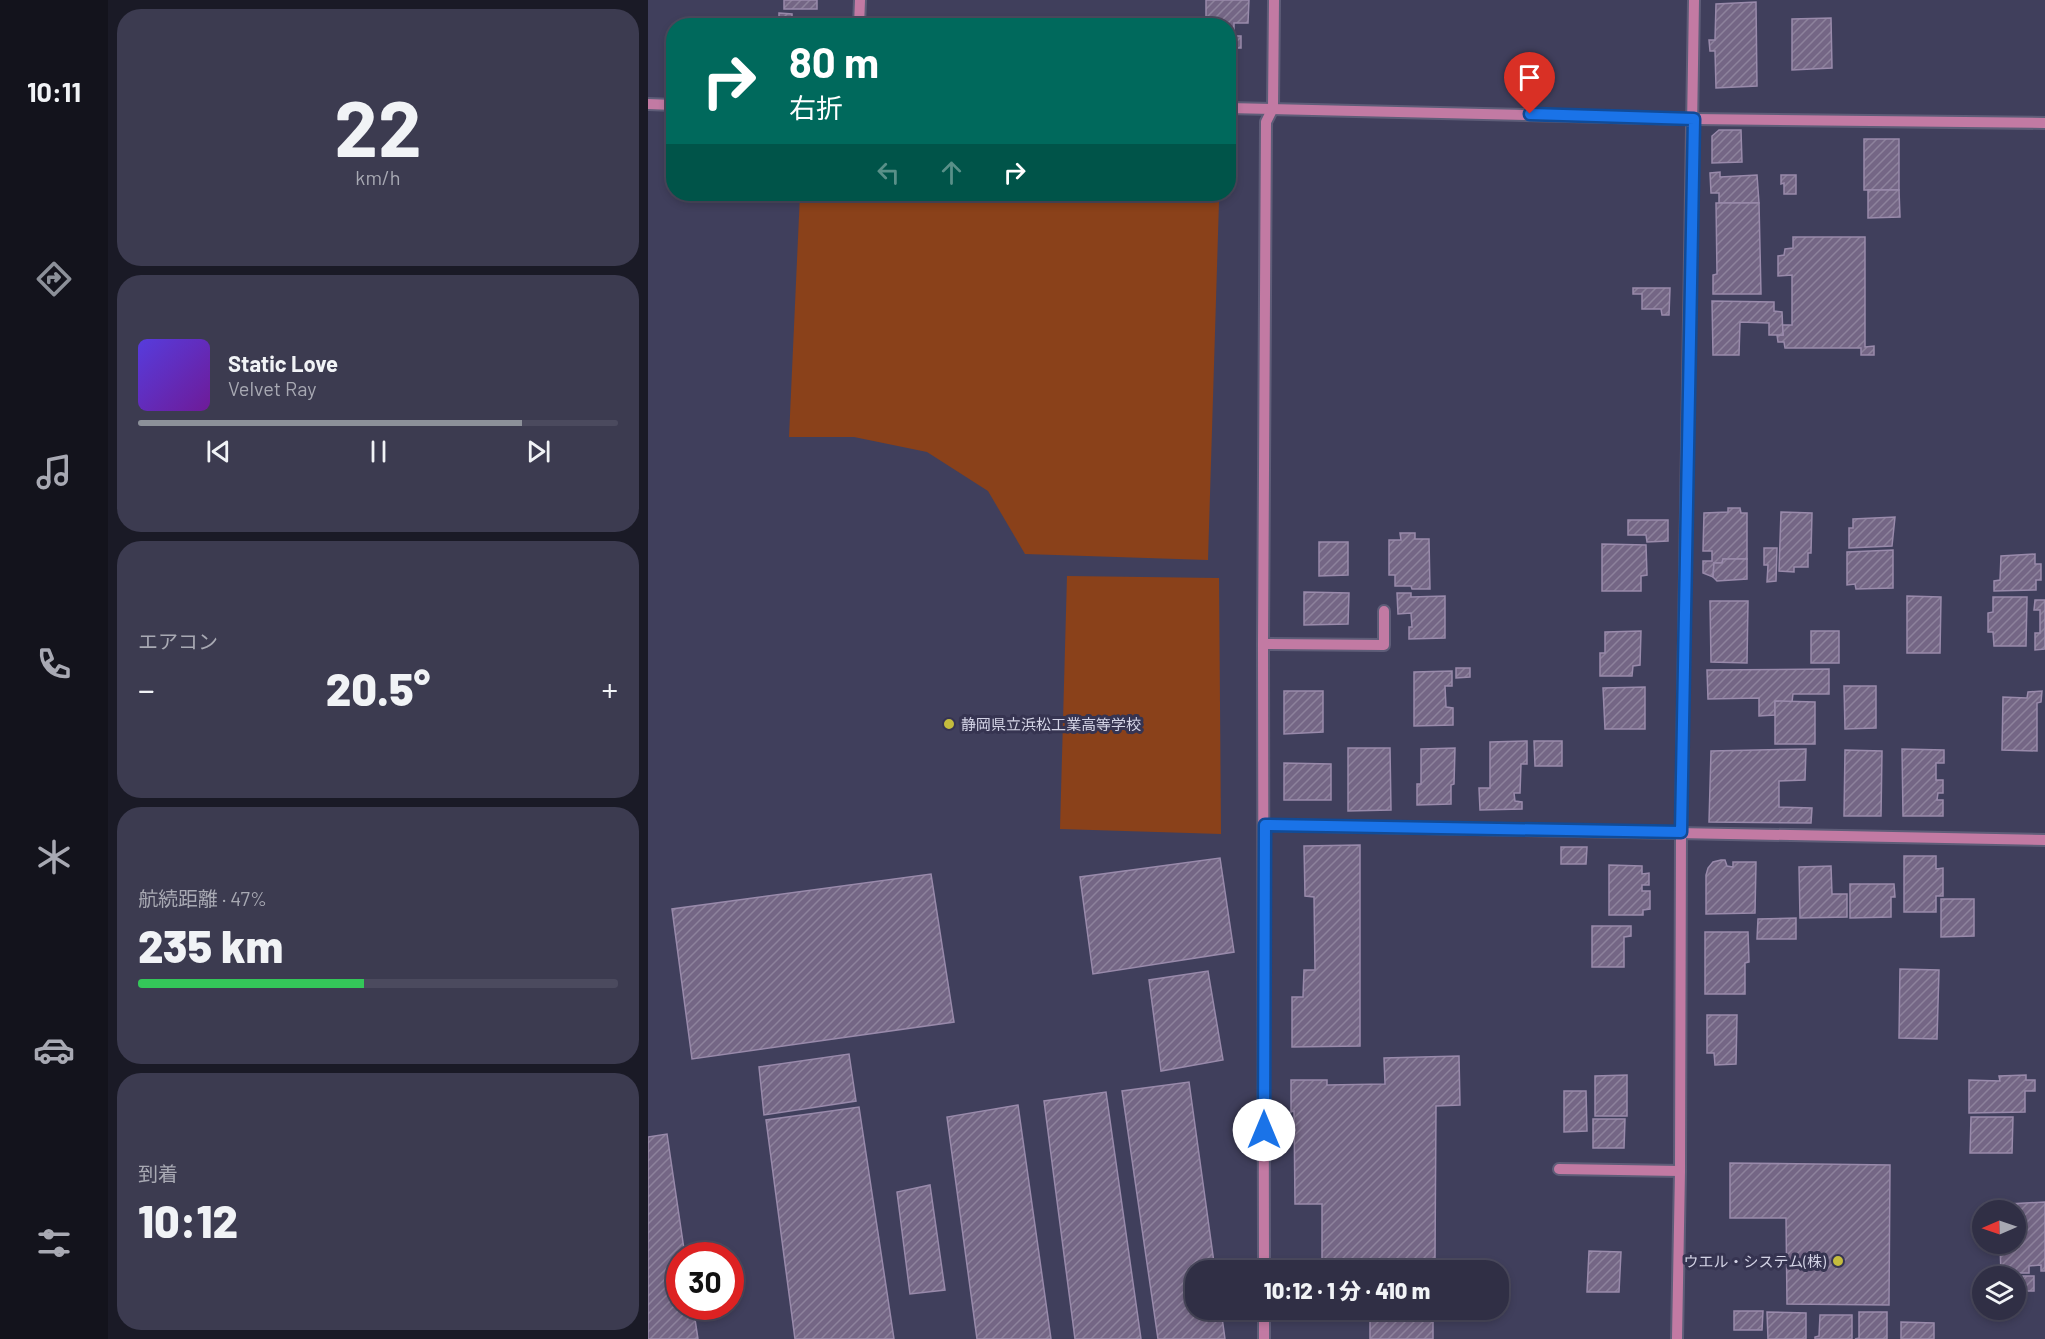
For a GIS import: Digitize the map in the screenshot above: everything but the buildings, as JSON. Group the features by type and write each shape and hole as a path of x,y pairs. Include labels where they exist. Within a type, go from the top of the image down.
{"street":[{"path":"860,0 860,18"},
{"path":"1264,1260 1263,644 1266,122 1273,108 1274,0"},
{"path":"1677,1339 1681,832 1694,119 1694,0"},
{"path":"648,104 666,105"},
{"path":"1236,108 1694,119 2045,123"},
{"path":"1263,644 1384,645 1384,610"},
{"path":"1265,825 2045,840"},
{"path":"1559,1169 1680,1171"},
{"path":"1264,1320 1264,1339"}],"shaded area":[{"path":"800,201 1219,201 1208,560 1025,554 988,491 927,452 854,437 789,437"},
{"path":"1067,576 1219,578 1221,834 1060,829"}],"place":[{"name":"静岡県立浜松工業高等学校","path":"949,724"},
{"name":"ウエル・システム(株)","path":"1838,1261"}],"route":[{"path":"1264,1130 1265,825 1681,832 1694,119 1530,114"}]}
